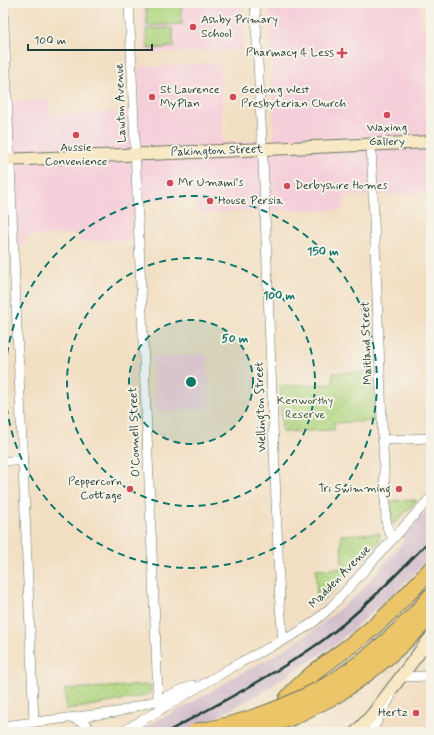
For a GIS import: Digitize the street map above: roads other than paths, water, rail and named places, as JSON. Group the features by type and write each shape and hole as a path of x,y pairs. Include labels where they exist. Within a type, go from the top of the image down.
{"highway":[{"path":"287,698 300,683 370,630 407,596 431,570"},
{"path":"250,732 292,717 333,689 397,633 431,596"},
{"path":"195,732 232,725 262,715 313,693 333,689 370,672 392,654 431,615"}],"street":[{"path":"3,3 7,159 34,722"},
{"name":"Lawton Avenue","path":"129,3 135,154"},
{"name":"Wellington Street","path":"255,3 280,605 283,641"},
{"name":"Pakington Street","path":"7,159 431,142"},
{"name":"Maitland Street","path":"371,144 386,520 388,530 393,538"},
{"name":"O'Connell Street","path":"135,154 158,700 162,709"},
{"path":"382,440 431,438"},
{"path":"3,461 22,461"},
{"name":"Madden Avenue","path":"122,732 231,668 308,626 331,607 431,497"},
{"path":"356,732 372,715 431,637"},
{"name":"Madden Avenue","path":"3,726 117,712 158,700 231,668"},
{"path":"400,678 431,676"},
{"path":"371,732 389,702 400,678"},
{"path":"73,718 86,724 91,732"}],"railway":[{"path":"167,732 226,700 304,654 322,641 365,605 431,539"}],"place":[{"name":"Ashby Primary School","path":"193,27"},
{"name":"Pharmacy 4 Less","path":"342,53"},
{"name":"St Laurence MyPlan","path":"152,97"},
{"name":"Geelong West Presbyterian Church","path":"233,97"},
{"name":"Waxing Gallery","path":"387,115"},
{"name":"Aussie Convenience","path":"76,135"},
{"name":"Mr Umami's","path":"170,183"},
{"name":"Derbyshire Homes","path":"287,186"},
{"name":"House Persia","path":"210,201"},
{"name":"Peppercorn Cottage","path":"130,489"},
{"name":"Tri Swimming","path":"399,489"},
{"name":"Hertz","path":"416,713"}],"park label":[{"name":"Kenworthy Reserve","path":"305,408"}]}
